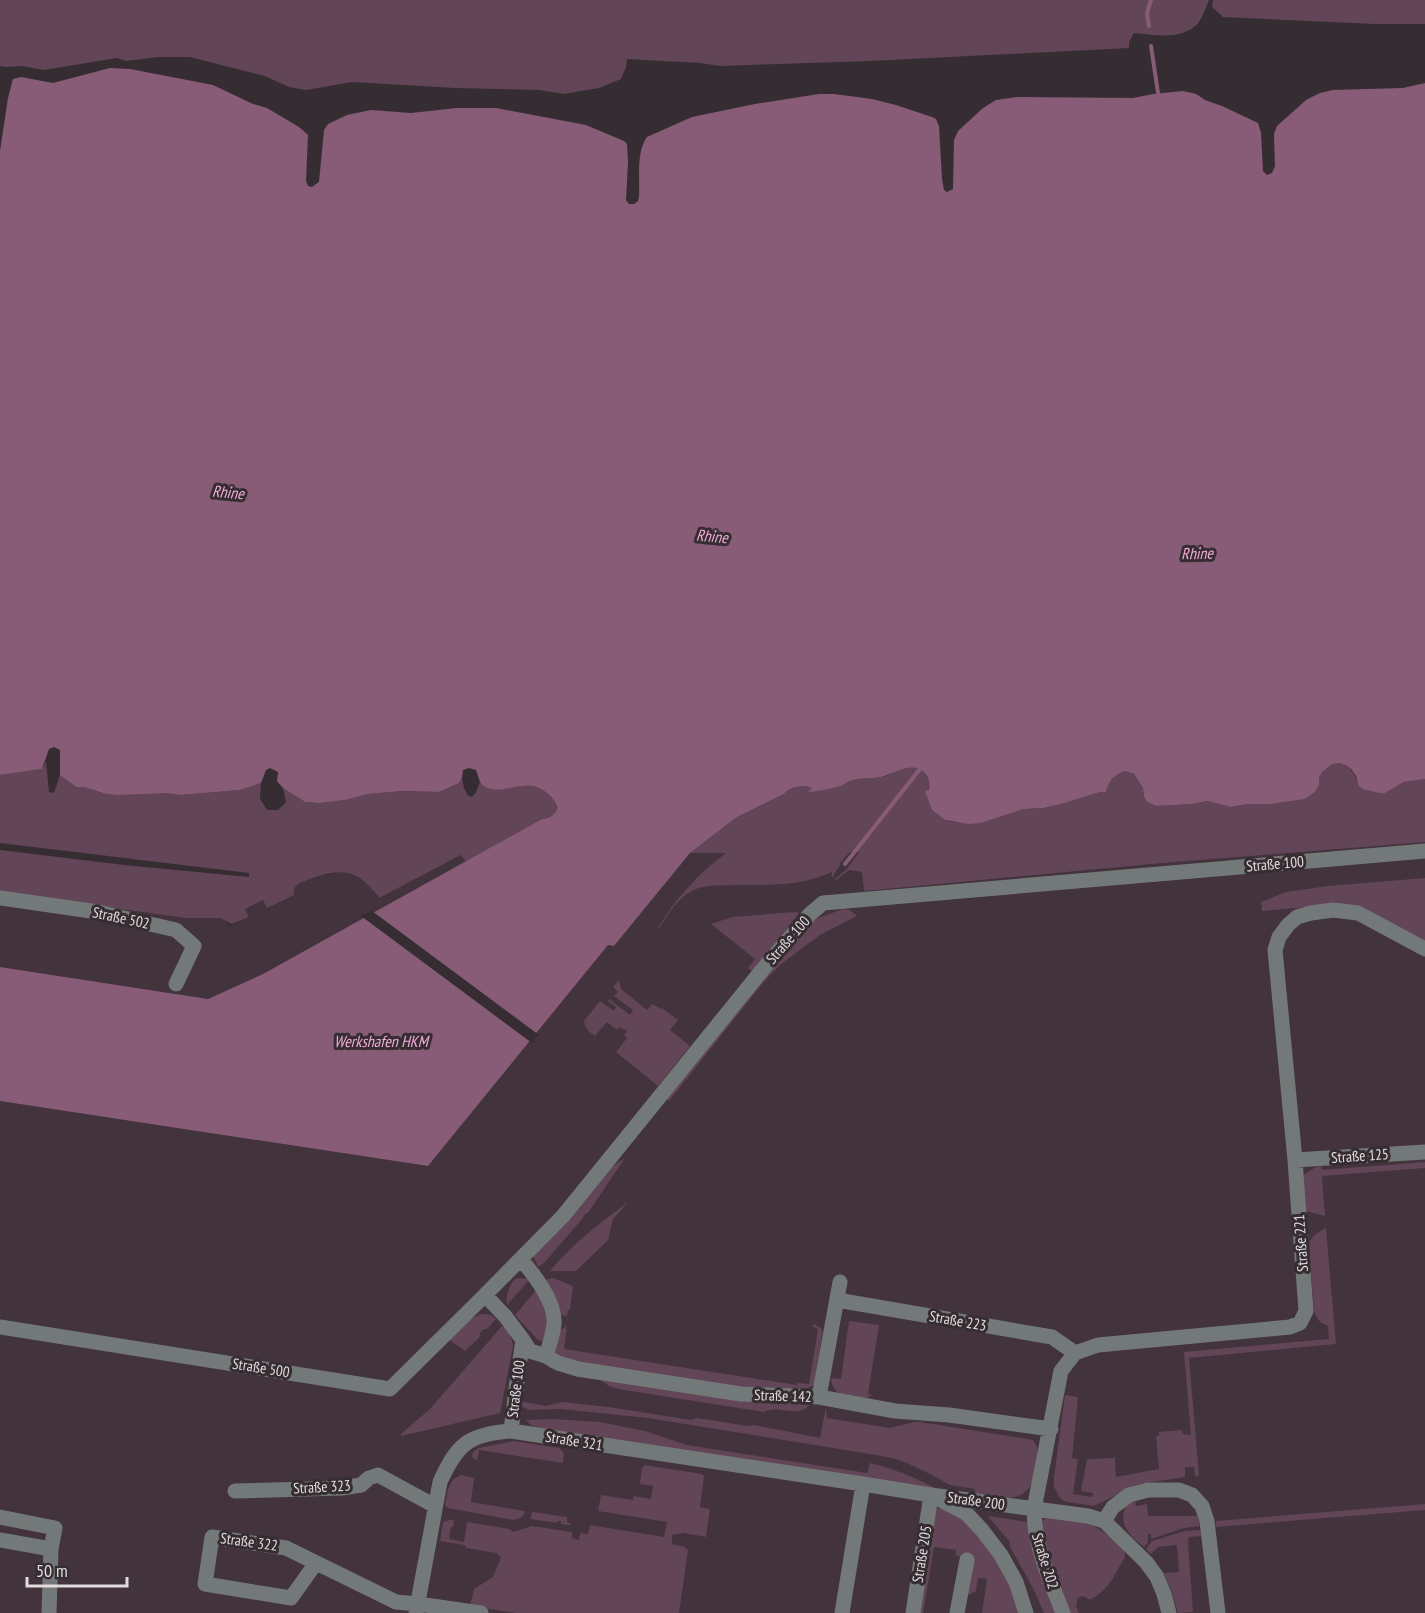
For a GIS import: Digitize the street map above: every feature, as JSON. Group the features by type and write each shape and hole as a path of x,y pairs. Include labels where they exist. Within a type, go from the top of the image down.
{"street":[{"name":"Straße 100","path":"512,1431 523,1340 485,1295 563,1216 763,969 809,915 823,903 1425,851"},
{"name":"Straße 502","path":"0,898 98,912 176,930 194,946 176,984"},
{"name":"Straße 221","path":"1075,1353 1098,1346 1290,1327 1300,1323 1306,1311 1295,1160 1275,950 1279,937 1297,917 1334,910 1358,913 1425,949"},
{"name":"Straße 125","path":"1295,1160 1425,1152"},
{"path":"521,1258 537,1279 554,1311 554,1324 546,1356"},
{"path":"819,1397 840,1282"},
{"name":"Straße 500","path":"0,1327 390,1389 485,1295"},
{"name":"Straße 223","path":"837,1300 1052,1337 1075,1353"},
{"name":"Straße 142","path":"523,1340 530,1351 578,1369 741,1394 819,1397 895,1411 949,1415 1051,1429"},
{"path":"1034,1509 1061,1371 1075,1353"},
{"name":"Straße 321","path":"417,1608 440,1482 457,1450 470,1441 490,1433 512,1431 863,1484"},
{"name":"Straße 323","path":"235,1491 342,1488 361,1485 369,1478 378,1475 435,1506"},
{"path":"842,1613 863,1484"},
{"name":"Straße 200","path":"863,1484 1088,1516 1104,1521"},
{"path":"1168,1613 1157,1577 1140,1555 1104,1521 1113,1507 1129,1495 1148,1490 1179,1490 1192,1495 1202,1506 1207,1521 1218,1613"},
{"path":"931,1495 966,1513 982,1530 1001,1555 1016,1582 1026,1613"},
{"name":"Straße 205","path":"913,1613 931,1495"},
{"name":"Straße 202","path":"1034,1509 1034,1526 1042,1556 1063,1613"},
{"path":"0,1517 55,1528 51,1548 49,1613"},
{"name":"Straße 322","path":"316,1563 291,1598 205,1584 212,1537 286,1548 396,1602 417,1608 482,1613"},
{"path":"0,1540 51,1548"},
{"path":"957,1613 967,1560"}],"shaded area":[{"path":"0,0 1209,0 1199,22 1192,28 1185,32 1168,35 1134,33 1129,42 1129,48 720,66 627,59 621,79 599,88 563,94 540,90 352,82 306,90 289,87 265,76 190,57 158,57 126,61 117,58 44,70 22,66 0,66"},
{"path":"1213,0 1425,0 1425,24 1223,17 1212,7"},
{"path":"46,762 49,792 54,793 60,775 76,787 103,793 181,795 240,790 261,783 260,799 267,810 278,810 286,802 283,788 305,802 320,803 368,794 403,791 439,792 459,783 462,778 468,796 472,797 480,782 494,789 534,787 552,797 556,810 549,817 466,862 461,855 379,898 370,887 354,875 336,872 300,883 295,888 294,895 267,908 263,900 245,909 249,917 232,924 220,918 185,918 0,892 0,850 249,877 249,873 0,843 0,775 42,769"},
{"path":"1339,763 1352,771 1358,785 1385,793 1404,782 1425,779 1425,842 1162,863 864,891 862,872 849,870 834,880 847,869 859,852 850,852 840,863 832,878 832,872 809,880 773,885 701,887 679,901 658,928 672,907 688,887 726,853 690,853 737,817 797,787 813,788 809,791 837,786 857,778 882,777 912,767 920,769 928,778 929,790 926,791 932,810 945,820 952,822 981,823 1024,809 1045,808 1106,792 1112,778 1125,771 1134,774 1143,788 1147,802 1156,806 1207,801 1231,807 1304,799 1315,792 1319,785 1321,772 1332,764"},
{"path":"1425,824 1425,1613 0,1613 0,1101 428,1166 608,945 614,946 690,853 893,852"},
{"path":"462,855 466,862 263,974 208,999 0,967 0,892 223,917 228,927 248,917 245,909 263,900 268,908 300,883 313,878 343,871 354,874 369,885 378,898"},
{"path":"1425,878 1425,943 1344,904 1262,911 1261,902 1286,892"},
{"path":"843,909 850,910 857,916 820,935 781,964 762,984 669,1101 666,1098 809,923"},
{"path":"799,913 753,972 748,968 755,959 711,924 732,917"},
{"path":"619,980 621,989 647,1010 652,1004 662,1008 678,1020 670,1030 690,1046 658,1086 616,1052 627,1038 624,1035 627,1031 619,1027 617,1030 607,1022 595,1036 585,1026 584,1021 600,1001 614,1011 616,1007 608,1001 609,999 630,1015 633,1010 614,996 618,992 613,987"},
{"path":"625,1158 588,1213 538,1267 533,1256 613,1166"},
{"path":"1425,1162 1425,1168 1322,1176 1325,1216 1306,1211 1302,1176 1314,1168 1321,1166 1322,1170"},
{"path":"628,1202 613,1219 608,1240 576,1271 550,1271 577,1243"},
{"path":"1326,1228 1336,1344 1189,1358 1199,1476 1195,1476 1194,1467 1185,1467 1185,1477 1139,1484 1094,1506 1062,1500 1054,1487 1054,1477 1065,1395 1078,1397 1072,1458 1078,1459 1073,1494 1092,1497 1093,1493 1081,1491 1087,1459 1115,1458 1116,1477 1159,1469 1156,1436 1159,1436 1159,1432 1182,1430 1183,1434 1191,1435 1184,1352 1329,1339 1328,1326 1320,1322 1314,1312 1309,1247 1312,1238"},
{"path":"553,1278 573,1286 567,1316 562,1315 545,1280"},
{"path":"515,1279 530,1279 507,1305 509,1288"},
{"path":"537,1289 548,1310 546,1338 543,1341 538,1340 515,1315"},
{"path":"481,1314 491,1315 496,1319 465,1351 448,1339 470,1319"},
{"path":"849,1321 879,1325 868,1394 872,1395 867,1398 843,1395 832,1385 831,1378 841,1379"},
{"path":"813,1324 821,1328 822,1333 814,1385 804,1390 748,1389 570,1361 554,1352 556,1333 567,1326 564,1349 797,1385 798,1383 809,1384 818,1329 813,1327"},
{"path":"502,1326 510,1334 513,1346 500,1413 401,1436 430,1409"},
{"path":"549,1366 577,1376 749,1402 776,1400 809,1405 799,1411 770,1410 764,1412 618,1389 600,1380 577,1377"},
{"path":"519,1401 546,1406 562,1402 609,1407 691,1420 697,1418 754,1425 820,1438 826,1407 827,1418 890,1428 920,1422 1033,1440 1038,1453 1033,1479 1026,1491 1013,1497 998,1498 975,1494 975,1489 950,1485 896,1459 648,1418 561,1409 529,1410 519,1405"},
{"path":"526,1420 600,1422 645,1431 687,1445 867,1473 870,1463 904,1474 937,1489 539,1428 532,1426"},
{"path":"514,1441 559,1448 564,1453 563,1463 479,1450 477,1461 472,1457 473,1452 479,1448"},
{"path":"644,1465 704,1476 700,1507 710,1509 706,1537 684,1533 672,1535 672,1544 688,1550 679,1613 516,1613 470,1606 474,1589 493,1577 501,1558 497,1553 440,1541 443,1522 454,1520 449,1539 464,1542 467,1522 510,1529 513,1532 532,1526 572,1532 572,1538 579,1540 580,1533 588,1534 590,1525 664,1537 667,1522 598,1511 601,1495 633,1500 634,1496 651,1499 653,1486 640,1484"},
{"path":"462,1475 474,1478 471,1502 525,1511 524,1515 513,1520 448,1508 445,1506 449,1487 453,1480"},
{"path":"1135,1501 1136,1506 1147,1504 1148,1516 1197,1516 1200,1526 1184,1528 1151,1539 1151,1534 1148,1534 1148,1542 1144,1547 1127,1531 1123,1521 1125,1509 1123,1507"},
{"path":"1425,1504 1425,1510 1216,1527 1216,1521"},
{"path":"936,1508 960,1512 997,1555 1022,1613 982,1613 987,1579 978,1578 976,1591 967,1596 974,1558 956,1556 956,1550 934,1547 923,1613 920,1613"},
{"path":"532,1512 567,1517 570,1525 561,1524 561,1521 557,1523 530,1519"},
{"path":"988,1516 1027,1522 1057,1613 1044,1613 1009,1545 1010,1542"},
{"path":"1048,1517 1086,1522 1104,1532 1125,1553 1110,1583 1103,1590 1090,1600 1083,1596 1078,1598 1076,1606 1079,1613 1067,1613 1043,1538 1042,1522"},
{"path":"1185,1531 1201,1531 1202,1536 1189,1537 1188,1541 1193,1612 1178,1613 1164,1573 1179,1572 1177,1545 1158,1547 1151,1554 1146,1549 1152,1541"}],"water":[{"path":"110,68 130,69 213,85 253,104 267,108 308,135 306,181 308,186 312,187 319,182 324,130 328,124 347,115 371,110 411,113 457,108 496,108 586,125 627,144 626,200 629,204 638,201 641,150 647,137 692,117 819,94 872,99 936,119 939,126 942,179 944,190 947,192 953,189 954,140 958,131 983,108 996,100 1017,97 1133,98 1183,91 1196,94 1258,123 1261,133 1263,171 1267,175 1272,173 1275,166 1274,134 1277,126 1306,100 1333,90 1403,88 1425,83 1425,779 1404,782 1385,793 1379,793 1363,789 1358,785 1351,769 1339,763 1332,764 1322,772 1315,792 1305,799 1231,807 1207,801 1156,806 1147,802 1143,788 1134,774 1125,771 1112,778 1106,792 1044,808 1024,809 981,823 968,824 945,820 932,810 925,791 929,790 929,783 925,773 920,769 903,769 881,777 856,779 841,786 808,792 812,788 801,786 793,788 737,817 690,853 614,946 608,945 428,1166 0,1101 0,967 208,999 263,974 542,819 550,817 557,808 552,798 539,788 522,786 491,789 481,783 476,770 469,768 463,770 459,783 439,792 403,791 368,794 320,803 305,802 283,788 277,781 278,772 270,768 266,770 261,783 240,790 181,795 103,793 76,787 60,775 60,750 54,747 49,749 42,769 0,775 0,151 8,98 13,79 21,77 53,83"}],"pier":[{"path":"372,911 539,1035 532,1043 361,916"}],"waterway":[{"path":"1149,26 1147,13 1151,0"},
{"path":"1151,46 1158,93"},
{"path":"845,864 920,769"}],"water label":[{"name":"Rhine","path":"228,492"},
{"name":"Rhine","path":"712,536"},
{"name":"Rhine","path":"1197,553"},
{"name":"Werkshafen HKM","path":"381,1041"}]}
